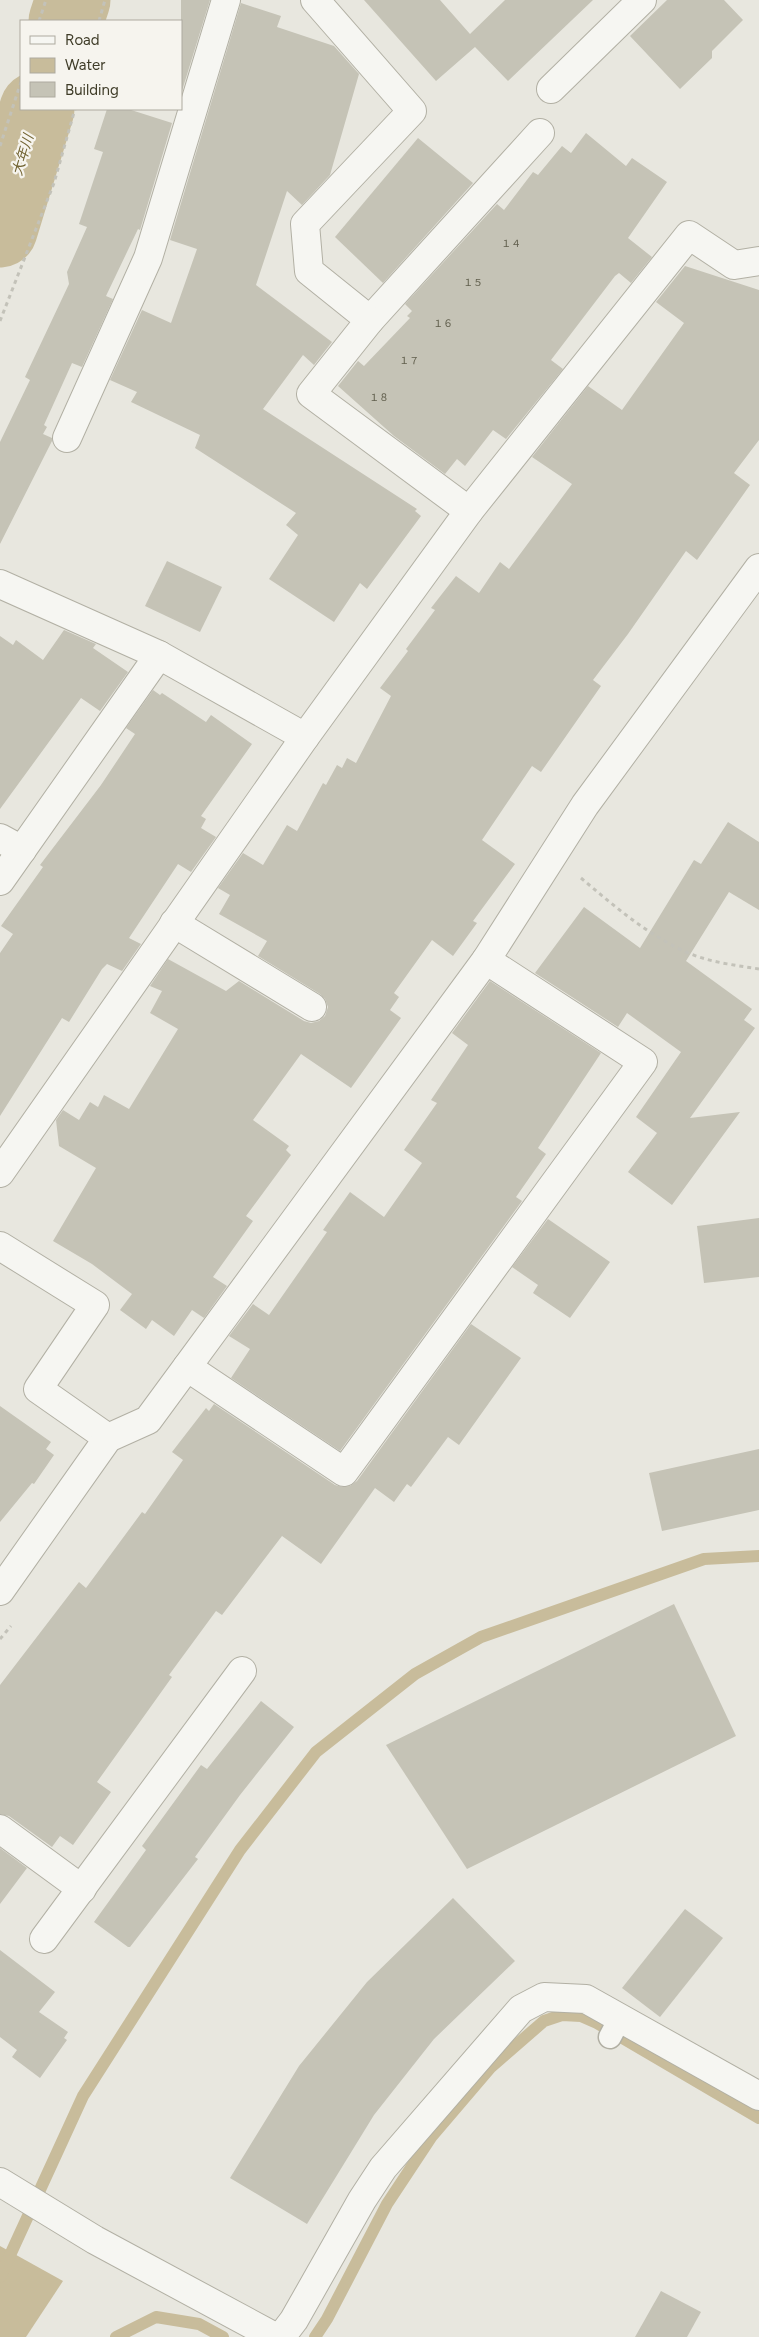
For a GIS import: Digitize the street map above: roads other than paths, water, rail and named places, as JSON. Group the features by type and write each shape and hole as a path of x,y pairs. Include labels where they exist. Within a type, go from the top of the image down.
{"street":[{"path":"67,438 148,258 226,0"},
{"path":"315,0 412,111 305,224 309,271 370,320"},
{"path":"551,89 642,0"},
{"path":"469,512 311,394 370,320 540,133"},
{"path":"0,1173 304,737 469,512 689,235 734,265 759,261"},
{"path":"0,1591 108,1438 148,1420 486,960 585,805 759,568"},
{"path":"0,584 159,655 304,737"},
{"path":"0,881 11,844 159,655"},
{"path":"174,923 312,1007"},
{"path":"187,1367 344,1472 643,1062 486,960"},
{"path":"0,1246 95,1305 38,1389 108,1438"},
{"path":"44,1939 242,1671"},
{"path":"0,1829 82,1889"},
{"path":"281,2337 294,2320 362,2200 384,2168 521,2009 544,1997 586,1999 615,2027 759,2096"},
{"path":"0,2183 95,2240 274,2337"}],"water":[{"path":"0,2246 63,2281 26,2337 0,2337"}],"waterway":[{"name":"大年川","path":"66,20 73,0"},
{"name":"大年川","path":"0,230 37,110"},
{"path":"0,2277 83,2096 240,1850 316,1752 415,1674 481,1637 704,1559 759,1556"},
{"path":"315,2337 327,2319 387,2204 432,2136 490,2068 544,2021 562,2015 581,2016 597,2023 759,2118"},
{"path":"116,2337 156,2317 199,2324 223,2337"}]}
